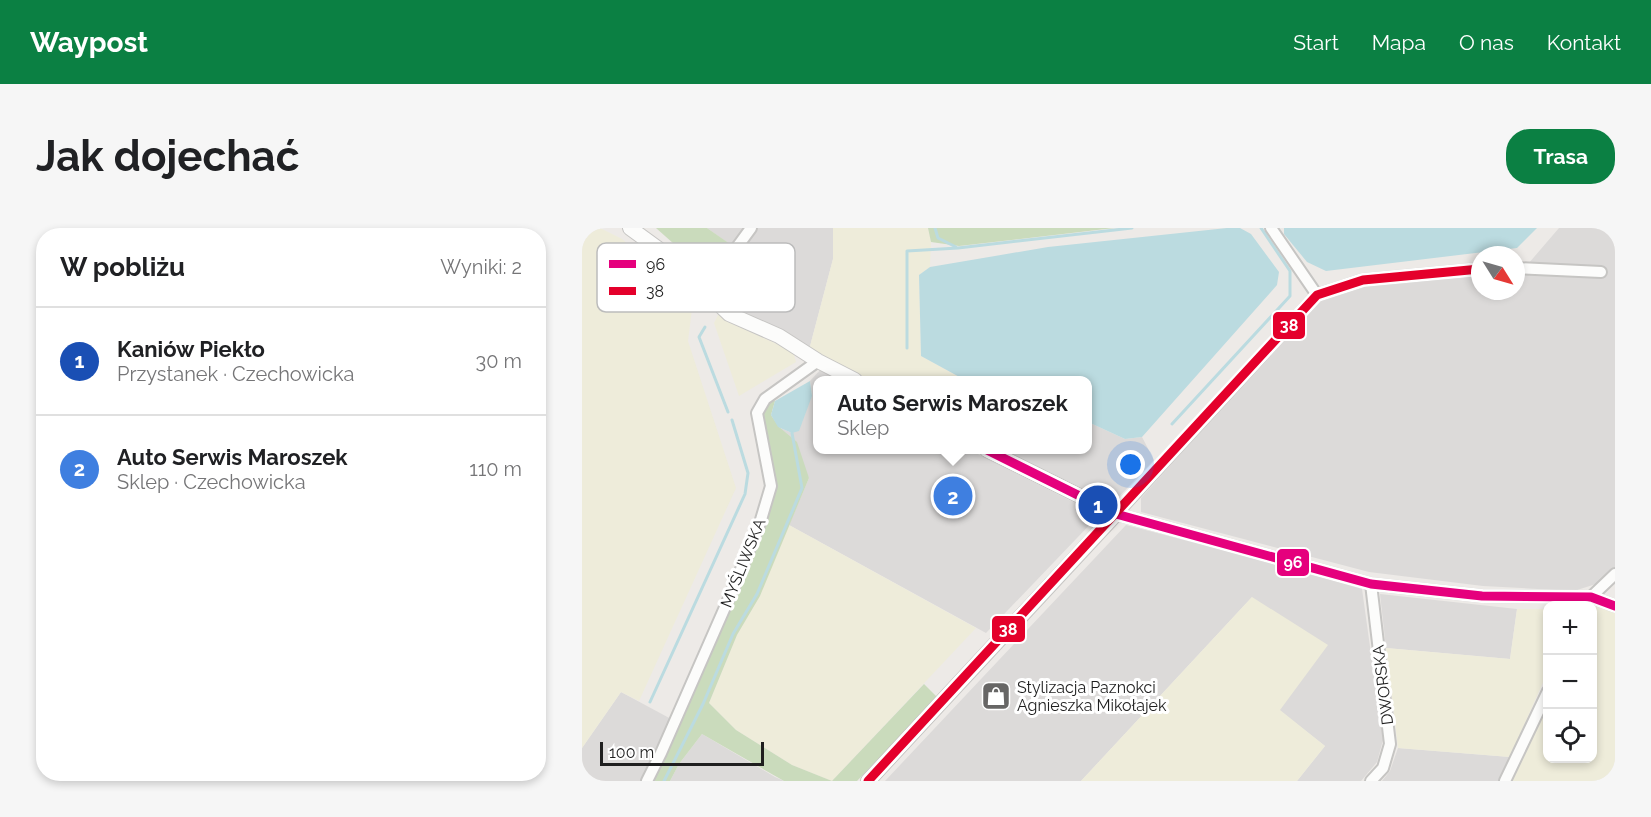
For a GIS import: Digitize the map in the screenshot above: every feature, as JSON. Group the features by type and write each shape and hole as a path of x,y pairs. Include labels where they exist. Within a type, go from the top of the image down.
{"street":[{"path":"630,228 650,243"},
{"path":"741,243 752,228"},
{"path":"1271,228 1317,295"},
{"path":"1525,268 1601,272"},
{"path":"868,781 1317,295 1363,280 1471,270"},
{"path":"727,312 779,336 846,376"},
{"name":"MYŚLIWSKA","path":"647,781 760,523 771,486 757,413 765,399 818,361"},
{"path":"995,454 1116,514 1371,584 1482,596 1589,601 1615,574"},
{"name":"DWORSKA","path":"1371,584 1390,744 1383,768 1371,781"},
{"path":"1597,603 1615,606"},
{"path":"1505,781 1543,701"}],"shaded area":[{"path":"582,228 600,228 627,243 597,243 597,312 692,312 688,341 736,488 639,701 621,692 582,748"},
{"path":"707,228 833,228 833,259 809,350 736,312 795,312 795,243 728,243"},
{"path":"833,228 928,228 931,242 930,267 919,275 921,356 958,376 863,376 809,350 833,259"},
{"path":"1559,228 1615,228 1615,568 1599,583 1574,591 1483,586 1369,572 1141,512 1141,498 1320,299 1364,283 1471,273 1471,300 1525,300 1525,268"},
{"path":"719,313 728,322 793,351 796,362 739,396 714,323"},
{"path":"821,369 834,376 815,376"},
{"path":"813,378 813,454 978,454 1099,515 986,633 789,525 809,478 778,427 792,433 812,396 810,381"},
{"path":"1092,424 1125,439 1142,437 1154,460 1113,503 1011,454 1092,454"},
{"path":"789,525 976,628 832,781 792,765 736,730 709,703 737,635 760,596"},
{"path":"1126,525 1281,565 1362,589 1383,740 1377,762 1361,781 1297,781 1325,746 1279,710 1252,597 1081,781 885,781"},
{"path":"1380,594 1517,609 1510,659 1386,648"},
{"path":"1252,597 1328,645 1280,710 1325,746 1297,781 1081,781"},
{"path":"1597,603 1615,610 1615,781 1510,781 1543,711 1543,763 1597,763"},
{"path":"1517,609 1543,609 1543,682 1510,757 1398,748 1386,648 1510,659"},
{"path":"621,692 673,720 644,781 582,781 582,748"},
{"path":"702,734 784,781 670,781 679,764"},
{"path":"1398,748 1510,757 1498,781 1382,781 1390,771"}],"green space":[{"path":"656,228 707,228 729,243 673,243"},
{"path":"928,228 1114,228 959,246 931,242"},
{"path":"767,401 775,401 771,415 779,427 797,442 809,478 760,596 737,635 709,703 736,730 792,765 832,781 784,781 702,734 679,764 670,781 653,781 775,486 761,411"},
{"path":"924,684 937,697 857,781 832,781"}],"water":[{"path":"1240,228 1251,234 1279,272 1277,285 1142,437 1125,439 1092,424 1092,376 958,376 921,356 919,275 930,267 1048,247"},
{"path":"1284,228 1537,228 1519,246 1471,246 1471,254 1326,271 1307,262 1284,234"},
{"path":"810,381 812,396 799,431 792,433 778,427 771,415 775,401"}],"waterway":[{"path":"935,228 938,238 956,247"},
{"path":"907,348 907,251 958,248 1132,228"},
{"path":"1172,424 1290,296 1290,271 1261,228"},
{"path":"705,327 699,337 728,412"},
{"path":"650,702 745,494 748,473 732,420"},
{"path":"664,781 703,704 733,634 757,594 802,488 792,433"}],"transit line":[{"name":"38","path":"868,781 1317,295 1363,280 1471,270"},
{"name":"96","path":"995,454 1116,514 1371,584 1482,596 1591,597 1615,606"}],"place":[{"name":"Auto Serwis Maroszek","path":"953,496"},
{"name":"Kaniów Piekło","path":"1098,505"},
{"name":"Stylizacja Paznokci Agnieszka Mikołajek","path":"996,696"}]}
